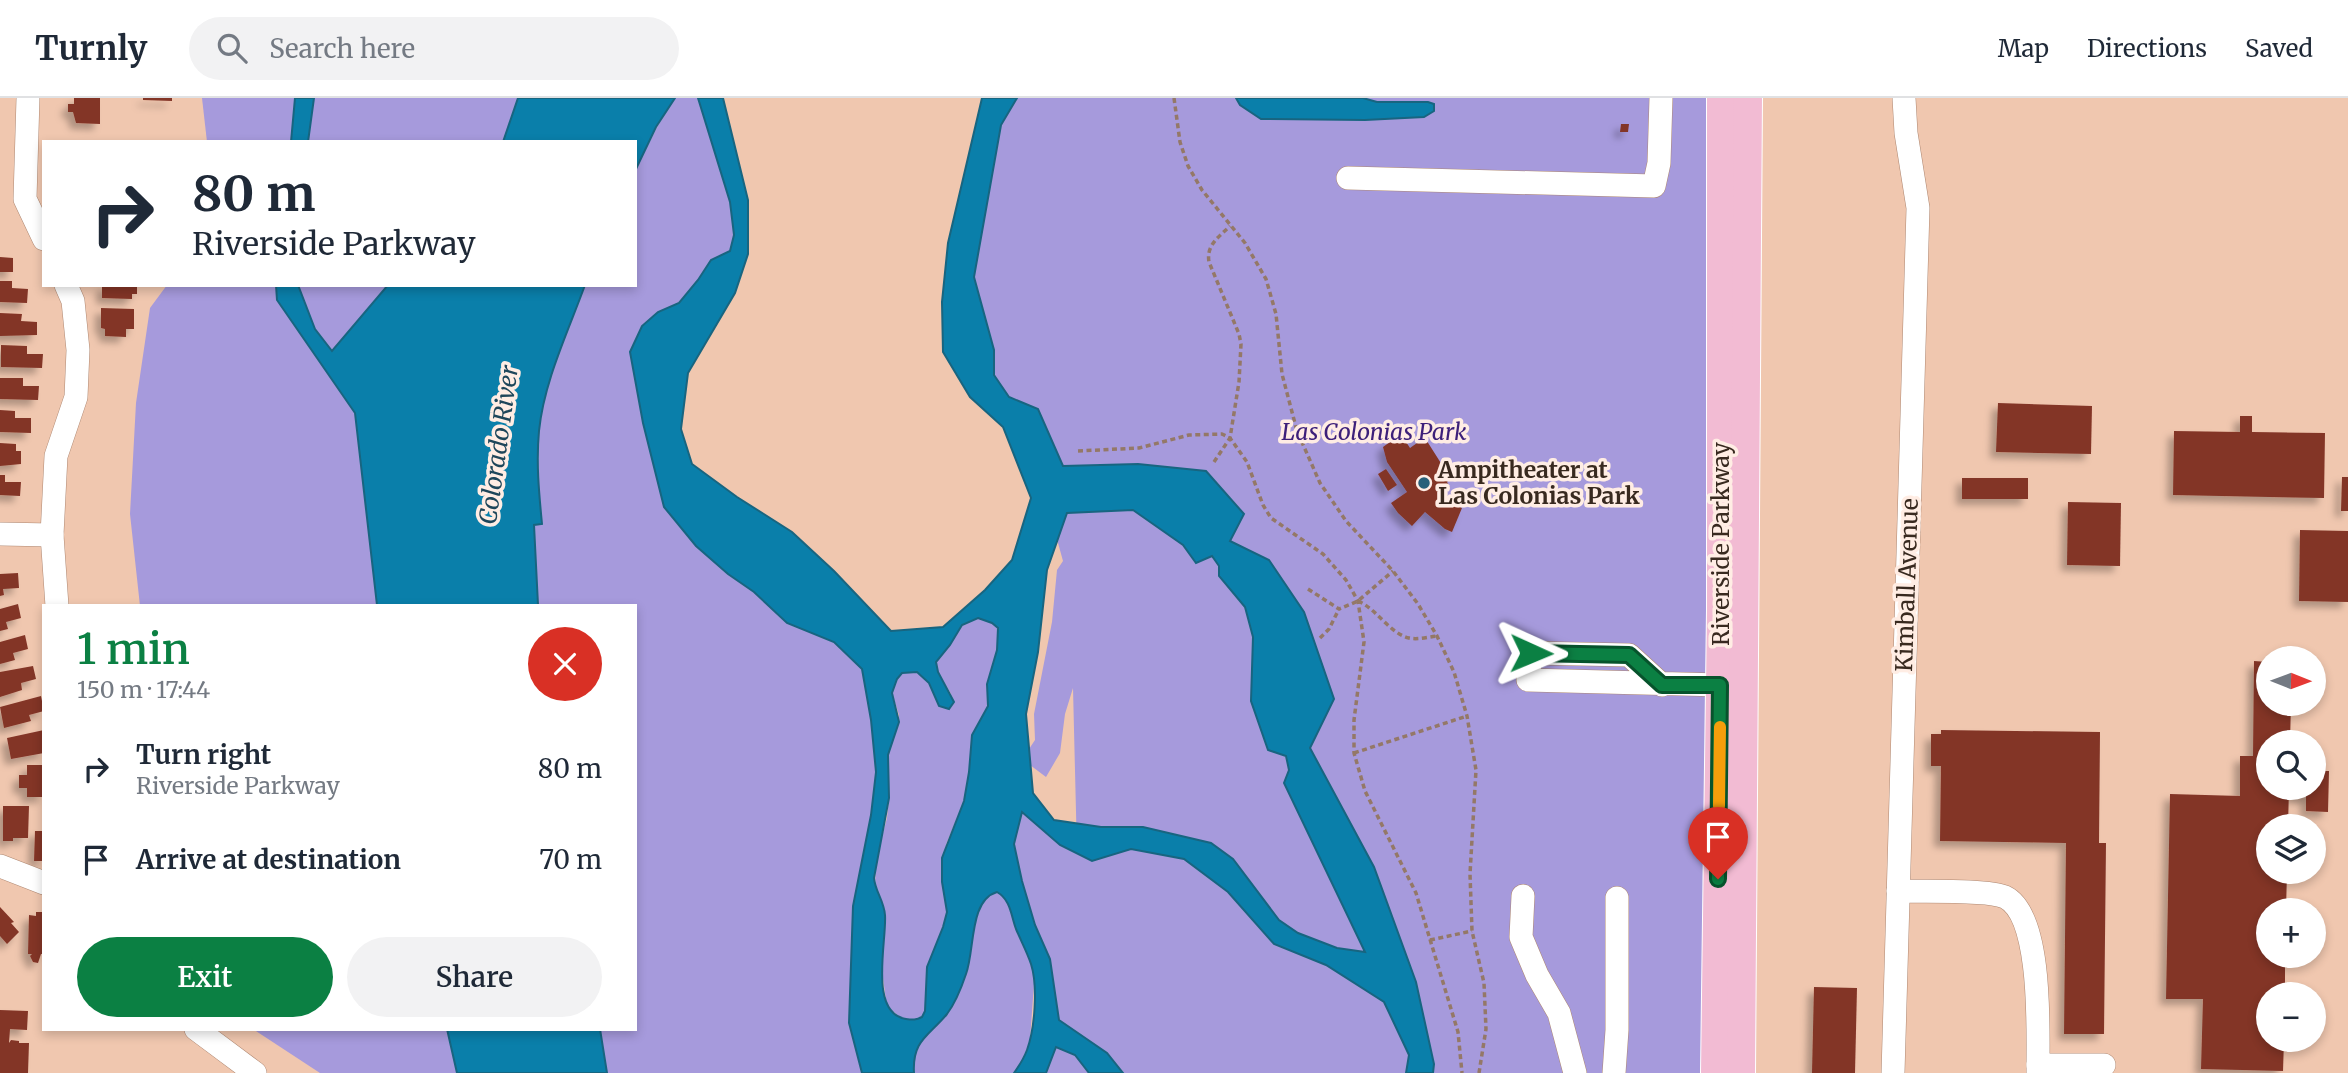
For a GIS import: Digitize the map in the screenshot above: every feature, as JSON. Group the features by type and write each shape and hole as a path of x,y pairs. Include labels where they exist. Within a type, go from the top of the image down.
{"main road":[{"name":"Riverside Parkway","path":"1716,1073 1721,98"},
{"name":"Riverside Parkway","path":"1741,1073 1748,98"}],"street":[{"path":"28,98 25,199 42,235"},
{"path":"1348,178 1654,186 1660,163 1661,98"},
{"name":"Kimball Avenue","path":"1893,1073 1918,208 1906,133 1904,98"},
{"path":"57,604 52,535 56,456 76,397 78,350 73,301 67,287"},
{"path":"0,534 52,535"},
{"path":"1662,685 1629,655 1531,653 1528,680 1662,685 1720,685"},
{"path":"0,866 42,882"},
{"path":"1898,891 1999,895 2011,901 2018,909 2036,975 2038,1069 2104,1065"},
{"path":"1523,896 1521,937 1537,975 1559,1013 1575,1073"},
{"path":"1614,1073 1617,1030 1617,898"},
{"path":"199,1031 255,1073"}],"path":[{"path":"1174,98 1180,142 1188,166 1202,190 1245,243 1266,279 1276,314 1282,374 1297,431 1320,483 1346,521 1393,571 1418,604 1454,672 1467,716 1476,770 1470,874 1472,931 1484,983 1486,1029 1479,1073"},
{"path":"1214,461 1230,438 1241,344 1208,254 1210,246 1230,226"},
{"path":"1078,451 1139,448 1189,435 1222,434 1230,438 1247,462 1263,505 1271,518 1322,554 1346,580 1358,601 1364,642 1354,720 1354,753 1365,791 1416,893 1458,1032 1462,1073"},
{"path":"1320,638 1329,629 1339,609 1358,601 1393,571"},
{"path":"1308,589 1339,609"},
{"path":"1358,601 1402,636 1414,639 1437,636"},
{"path":"1354,753 1467,716"},
{"path":"1430,940 1472,931"}],"green space":[{"path":"202,98 295,98 291,140 207,140"},
{"path":"314,98 518,98 504,140 308,140"},
{"path":"675,98 698,98 730,202 734,235 730,251 711,260 678,303 658,312 642,326 630,352 643,423 664,507 728,574 754,592 787,623 834,642 862,669 876,772 871,815 853,906 849,1023 862,1073 607,1073 600,1031 637,1031 637,604 538,604 534,524 542,524 538,443 551,375 584,287 637,287 637,167"},
{"name":"Las Colonias Park","path":"1017,98 1708,98 1706,1073 1042,1073 1053,982 1050,959 1035,925 1014,844 1022,812 1060,845 1077,853 1073,688 1065,714 1060,753 1046,777 1030,765 1029,749 1035,740 1034,714 1052,622 1057,570 1063,561 1031,445 1009,397 994,375 994,350 974,277 1001,125"},
{"path":"166,287 276,287 277,300 355,413 377,604 140,604 130,514 136,403 150,308"},
{"path":"299,287 386,287 332,351 315,329"},
{"path":"978,618 998,628 997,650 987,684 988,706 977,727 964,801 947,842 941,865 947,912 927,967 925,1011 922,1017 916,1020 901,1018 889,1008 886,1000 882,971 883,946 875,886 876,859 887,818 889,798 888,755 899,715 892,693 902,673 917,672 929,683 939,706 951,694 938,672 936,662 962,625"},
{"path":"997,892 1004,896 1008,904 1032,966 1034,984 1030,1040 1024,1057 1014,1073 914,1073 915,1054 921,1041 947,1013 964,980 979,906 986,897"},
{"path":"256,1031 447,1031 457,1073 320,1073"}],"water":[{"path":"295,98 314,98 308,140 291,140"},
{"path":"518,98 675,98 656,127 637,167 637,140 504,140"},
{"path":"698,98 723,98 748,200 748,254 735,293 688,373 681,429 692,464 792,532 834,571 891,631 943,627 985,590 1012,560 1031,498 1003,427 970,397 943,352 942,302 948,243 982,98 1017,98 1001,125 974,277 994,350 994,375 1009,397 1038,409 1063,466 1138,464 1206,471 1244,514 1230,541 1269,560 1304,612 1334,699 1310,748 1374,867 1416,982 1434,1064 1433,1073 1406,1073 1409,1055 1384,1002 1326,965 1274,944 1228,892 1184,859 1131,849 1092,861 1060,845 1022,812 1014,844 1035,925 1050,959 1059,1020 1107,1053 1123,1073 1089,1073 1075,1055 1056,1047 1046,1073 1014,1073 1030,1041 1035,1007 1033,973 1010,909 1002,895 997,892 988,897 977,915 969,964 960,990 947,1014 919,1046 914,1073 862,1073 849,1023 853,906 871,815 876,772 862,669 834,642 787,623 754,592 696,546 664,507 643,423 630,352 642,326 658,312 679,303 711,260 730,251 734,235 730,202","holes":["1133,510 1183,545 1196,563 1212,556 1219,566 1219,576 1245,607 1253,637 1251,701 1268,750 1286,756 1289,770 1284,783 1365,952 1337,948 1298,933 1279,920 1233,859 1211,843 1143,827 1101,827 1054,820 1033,793 1026,714 1038,652 1047,570 1067,513","978,618 998,628 997,650 987,684 988,706 972,735 964,801 942,858 942,882 947,912 927,967 925,1011 920,1018 906,1019 894,1014 887,1004 883,990 885,915 874,878 889,798 888,755 899,722 892,693 902,673 917,672 929,683 939,706 949,709 954,702 938,672 936,662 962,625"]},
{"path":"1236,98 1363,98 1377,102 1428,102 1434,104 1434,111 1424,117 1365,120 1261,119 1240,105"},
{"name":"Colorado River","path":"276,287 299,287 315,329 332,351 386,287 584,287 546,394 539,431 542,524 534,525 538,604 377,604 355,413 277,300"},
{"path":"447,1031 600,1031 607,1073 457,1073"}],"building":[{"path":"74,98 100,98 100,124 76,123 73,112 68,112 68,104 74,104"},
{"path":"172,98 172,101 143,100"},
{"path":"1621,124 1629,124 1628,132 1620,132"},
{"path":"0,257 13,258 13,272 0,272"},
{"path":"0,281 12,281 12,288 28,289 27,303 0,302"},
{"path":"102,287 137,287 137,294 132,294 132,299 102,298"},
{"path":"101,308 134,309 134,329 126,329 126,337 105,336 105,329 101,328"},
{"path":"0,313 22,314 21,321 37,322 37,335 0,336"},
{"path":"1,345 27,346 27,354 43,354 42,368 1,367"},
{"path":"0,378 23,378 23,386 39,386 38,400 0,399"},
{"path":"1998,403 2092,406 2091,454 1996,452"},
{"path":"0,410 15,411 15,418 31,418 31,433 0,432"},
{"path":"2240,416 2252,416 2252,432 2325,433 2324,498 2173,495 2174,431 2240,432"},
{"name":"Ampitheater at Las Colonias Park","path":"1401,434 1410,448 1417,443 1414,439 1418,437 1420,441 1425,438 1451,479 1447,482 1450,487 1447,488 1444,484 1437,488 1444,500 1462,508 1452,532 1425,512 1412,526 1391,503 1407,492 1387,462 1383,447"},
{"path":"0,443 16,444 16,451 21,451 21,464 0,466"},
{"path":"1386,469 1397,485 1388,491 1378,474"},
{"path":"0,475 5,475 5,482 21,482 20,496 0,495"},
{"path":"2342,477 2348,477 2348,511 2341,511"},
{"path":"1962,478 2028,478 2028,499 1962,499"},
{"path":"2068,502 2121,503 2120,566 2067,565"},
{"path":"2300,530 2348,531 2348,602 2299,601"},
{"path":"18,573 19,588 3,589 4,595 0,596 0,574"},
{"path":"18,604 21,618 6,622 8,629 0,631 0,609"},
{"path":"25,635 28,649 13,653 15,660 0,664 0,642"},
{"path":"2254,661 2256,716 2291,716 2290,730 2256,730 2256,800 2289,800 2288,814 2256,814 2256,884 2287,884 2286,898 2256,898 2256,968 2285,968 2285,982 2256,982 2256,1052 2284,1052 2283,1071 2201,1069 2203,999 2166,999 2170,794 2240,796 2240,756 2253,756"},
{"path":"33,666 36,679 21,683 22,690 0,697 0,672"},
{"path":"41,696 42,712 29,715 31,721 4,728 0,707"},
{"path":"42,730 42,753 11,759 7,738"},
{"path":"1941,730 2100,732 2099,843 2106,843 2104,1034 2064,1034 2066,843 1940,841 1941,766 1931,766 1931,734 1941,734"},
{"path":"27,765 42,765 42,797 27,797 27,788 19,788 19,775 27,775"},
{"path":"2326,771 2329,771 2328,812 2306,811 2306,800 2326,800"},
{"path":"3,806 29,806 28,838 3,841"},
{"path":"35,831 42,831 42,861 34,861"},
{"path":"0,907 19,932 7,944 0,936"},
{"path":"36,912 42,912 42,954 38,963 33,962 30,956 32,954 28,954 29,915 36,916"},
{"path":"1814,987 1857,988 1855,1073 1812,1073"},
{"path":"0,1010 28,1011 27,1030 10,1029 9,1043 11,1040 29,1043 28,1073 0,1073"}],"slow traffic":[{"path":"1719,806 1720,727"}],"place":[{"name":"Ampitheater at Las Colonias Park","path":"1424,483"}],"route":[{"path":"1531,653 1629,655 1662,685 1720,685 1718,879"}]}
